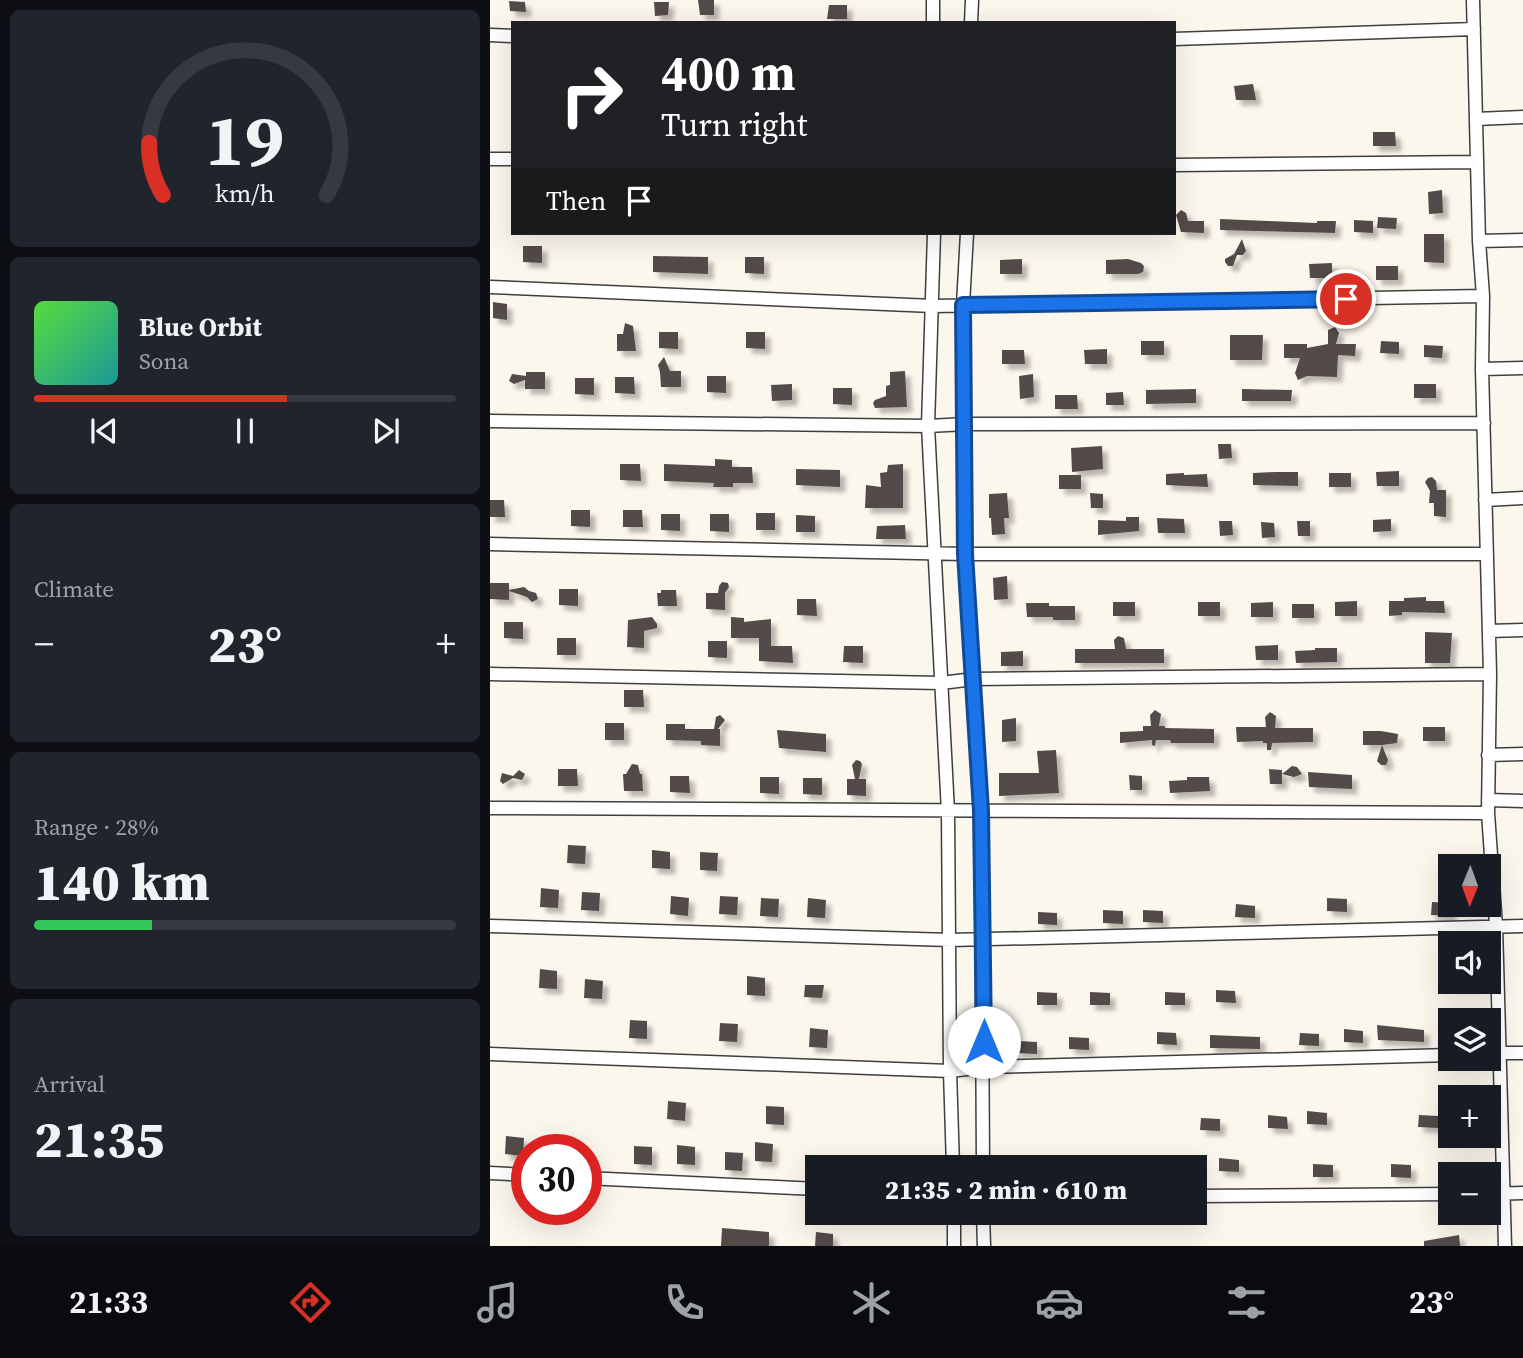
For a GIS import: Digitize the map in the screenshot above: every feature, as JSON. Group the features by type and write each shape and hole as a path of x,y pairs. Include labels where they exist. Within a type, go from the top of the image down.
{"street":[{"path":"933,0 933,21"},
{"path":"971,21 972,0"},
{"path":"1473,0 1479,241 1483,296 1482,369 1490,674 1488,806 1496,926 1495,1008"},
{"path":"1176,39 1474,29"},
{"path":"490,36 511,36"},
{"path":"1476,119 1523,117"},
{"path":"490,159 511,159"},
{"path":"1176,165 1477,162"},
{"path":"934,235 928,426 948,812 953,1155"},
{"path":"967,235 963,305 965,554 981,811 984,939 983,1155"},
{"path":"1479,241 1523,240"},
{"path":"490,287 933,306 1483,296"},
{"path":"1482,369 1523,368"},
{"path":"490,421 928,426 1483,423"},
{"path":"1486,500 1523,498"},
{"path":"490,544 965,554 1487,554"},
{"path":"1489,631 1523,630"},
{"path":"490,674 941,683 974,679 1490,674"},
{"path":"1488,755 1523,754"},
{"path":"490,808 948,812 1488,806 1523,801"},
{"path":"490,926 950,940 1523,926"},
{"path":"1501,1053 1523,1053"},
{"path":"490,1054 950,1071 984,1067 1438,1055"},
{"path":"1495,1071 1505,1246"},
{"path":"490,1173 511,1174"},
{"path":"602,1179 805,1188"},
{"path":"1504,1194 1523,1193"},
{"path":"1207,1196 1438,1194"},
{"path":"954,1225 954,1246"},
{"path":"984,1225 985,1246"}],"building":[{"path":"698,0 714,0 714,15 700,15"},
{"path":"509,1 525,2 526,12 510,11"},
{"path":"654,2 669,2 668,15 655,16"},
{"path":"829,5 847,5 847,19 827,19"},
{"path":"1253,84 1256,100 1236,100 1234,86"},
{"path":"1373,132 1395,132 1396,146 1373,146"},
{"path":"1442,190 1443,213 1429,214 1428,192"},
{"path":"1181,210 1186,213 1188,221 1204,221 1204,233 1181,232 1176,215"},
{"path":"1378,217 1397,218 1396,229 1377,228"},
{"path":"1220,219 1317,223 1336,221 1335,233 1220,230"},
{"path":"1354,220 1373,221 1373,233 1354,232"},
{"path":"1424,234 1444,234 1444,263 1424,262"},
{"path":"1242,239 1246,251 1243,255 1237,255 1233,266 1228,266 1225,259 1234,254"},
{"path":"523,246 542,246 542,263 523,262"},
{"path":"653,256 708,257 708,274 653,272"},
{"path":"745,257 764,257 764,274 745,273"},
{"path":"1022,259 1022,274 1000,274 1000,260"},
{"path":"1128,259 1141,263 1144,266 1143,272 1106,274 1106,260"},
{"path":"1332,263 1332,278 1310,278 1309,264"},
{"path":"1376,266 1398,266 1398,280 1376,280"},
{"path":"493,302 507,304 507,320 493,318"},
{"path":"625,323 633,326 636,351 617,351 617,334 623,334"},
{"path":"1335,327 1339,333 1336,344 1356,344 1355,356 1338,355 1337,377 1307,376 1298,380 1295,373 1300,358 1284,358 1284,344 1307,344 1307,348 1328,344 1328,330"},
{"path":"659,332 678,332 678,349 659,348"},
{"path":"746,332 765,332 765,349 746,348"},
{"path":"1230,335 1263,335 1262,360 1230,360"},
{"path":"1141,341 1164,341 1164,355 1141,355"},
{"path":"1381,341 1399,342 1399,354 1380,353"},
{"path":"1424,345 1443,346 1442,358 1424,357"},
{"path":"1107,349 1107,364 1085,364 1084,350"},
{"path":"1002,350 1024,350 1025,364 1002,364"},
{"path":"664,357 670,371 681,371 681,387 661,387 658,365"},
{"path":"905,371 907,407 875,408 875,400 886,396 886,386 890,385 890,372"},
{"path":"526,372 545,372 545,389 525,389 525,380 514,384 509,381 512,374 526,376"},
{"path":"1033,374 1034,397 1020,399 1019,376"},
{"path":"707,376 726,376 726,393 707,392"},
{"path":"615,377 634,377 635,394 615,393"},
{"path":"575,378 594,378 594,395 575,394"},
{"path":"792,384 792,400 772,401 771,385"},
{"path":"1414,384 1436,384 1436,398 1414,398"},
{"path":"833,388 852,388 852,405 833,404"},
{"path":"1196,389 1196,403 1146,404 1146,390"},
{"path":"1242,389 1292,390 1291,401 1242,401"},
{"path":"1123,392 1124,405 1106,405 1106,393"},
{"path":"1055,395 1077,395 1078,409 1055,409"},
{"path":"1218,444 1231,444 1232,458 1219,459"},
{"path":"1102,446 1103,469 1072,472 1071,448"},
{"path":"715,459 732,460 732,467 752,467 753,483 713,487 714,483 664,481 664,464 715,466"},
{"path":"620,464 640,464 641,481 620,480"},
{"path":"903,464 903,508 865,508 866,485 881,487 880,473 887,472 888,465"},
{"path":"796,469 840,470 840,487 796,485"},
{"path":"1399,471 1399,486 1377,486 1376,472"},
{"path":"1298,472 1298,486 1253,485 1253,473"},
{"path":"1329,473 1351,473 1351,487 1329,487"},
{"path":"1166,474 1207,474 1208,487 1166,485"},
{"path":"1059,475 1081,475 1081,489 1059,489"},
{"path":"1432,477 1436,481 1437,490 1446,490 1446,517 1434,516 1434,503 1429,503 1430,491 1425,482"},
{"path":"1007,493 1009,518 1004,518 1005,534 992,535 989,494"},
{"path":"1090,493 1103,494 1103,508 1091,508"},
{"path":"490,500 504,500 505,517 490,517"},
{"path":"571,510 590,510 590,527 571,526"},
{"path":"623,510 642,510 643,527 623,527"},
{"path":"756,513 775,513 775,530 756,530"},
{"path":"661,514 680,514 680,531 661,530"},
{"path":"710,514 729,514 729,532 710,531"},
{"path":"796,515 815,516 815,532 796,532"},
{"path":"1126,517 1139,517 1139,531 1098,535 1098,520 1126,521"},
{"path":"1157,518 1184,519 1185,533 1158,533"},
{"path":"1391,519 1391,531 1373,532 1373,520"},
{"path":"1219,521 1232,521 1233,535 1220,536"},
{"path":"1297,521 1310,521 1310,536 1298,536"},
{"path":"1261,522 1274,523 1275,537 1262,538"},
{"path":"905,525 906,539 876,539 877,526"},
{"path":"1007,576 1008,599 994,600 993,578"},
{"path":"722,582 728,583 729,587 725,593 725,610 706,609 706,593 718,593"},
{"path":"490,583 509,583 509,590 524,587 536,593 538,599 532,602 527,597 509,591 509,600 490,599"},
{"path":"559,589 578,589 578,606 559,605"},
{"path":"661,590 676,590 677,606 658,606 657,593 661,593"},
{"path":"1426,597 1426,601 1444,601 1445,613 1402,612 1402,615 1389,616 1389,601"},
{"path":"797,599 816,599 817,616 797,615"},
{"path":"1357,601 1357,616 1335,616 1335,602"},
{"path":"1113,602 1135,602 1135,616 1113,616"},
{"path":"1198,602 1220,602 1220,616 1198,616"},
{"path":"1273,602 1273,617 1251,617 1251,603"},
{"path":"1026,603 1075,606 1075,620 1027,617"},
{"path":"1292,604 1314,604 1314,618 1292,618"},
{"path":"652,617 657,628 644,631 644,648 627,647 628,620"},
{"path":"731,617 744,618 744,622 771,619 771,646 792,646 793,663 759,661 759,638 731,638"},
{"path":"504,622 523,622 523,639 504,638"},
{"path":"1425,632 1452,633 1450,663 1425,663"},
{"path":"1118,636 1124,638 1126,649 1164,649 1164,663 1075,663 1075,649 1115,649 1114,640"},
{"path":"557,638 576,638 576,655 557,655"},
{"path":"708,641 727,641 727,658 708,657"},
{"path":"1278,645 1278,660 1256,660 1255,646"},
{"path":"844,646 863,646 863,663 843,662"},
{"path":"1337,648 1337,662 1296,663 1295,651"},
{"path":"1023,651 1023,666 1001,666 1001,652"},
{"path":"624,690 643,690 644,707 624,707"},
{"path":"1155,710 1161,714 1159,726 1165,728 1214,729 1214,743 1171,743 1170,740 1156,740 1155,746 1152,745 1152,740 1120,743 1120,732 1143,731 1143,726 1151,726 1150,715"},
{"path":"1270,712 1276,716 1275,728 1313,728 1313,742 1272,743 1271,750 1267,750 1267,743 1263,741 1237,742 1236,727 1266,727 1265,717"},
{"path":"720,715 725,720 718,729 720,746 701,745 701,741 666,740 666,724 685,724 685,729 714,729 716,717"},
{"path":"1016,718 1016,741 1002,742 1002,720"},
{"path":"605,723 624,723 624,740 605,740"},
{"path":"1423,727 1445,727 1445,741 1423,741"},
{"path":"777,730 826,734 826,752 779,748"},
{"path":"1363,731 1398,734 1397,743 1363,745"},
{"path":"1382,745 1388,760 1386,765 1377,761"},
{"path":"1056,750 1059,793 999,796 999,773 1039,773 1037,751"},
{"path":"856,760 862,764 859,779 866,779 866,796 847,795 847,779 855,779 852,765"},
{"path":"632,764 638,765 642,774 643,791 624,791 623,774 626,774"},
{"path":"1292,766 1297,767 1302,774 1294,777 1282,774"},
{"path":"558,769 577,769 578,786 558,786"},
{"path":"1269,769 1282,770 1282,784 1270,784"},
{"path":"519,770 525,774 522,780 513,778 503,784 500,781 502,773 513,776"},
{"path":"1308,772 1352,775 1352,789 1309,787"},
{"path":"1129,775 1142,776 1142,790 1130,790"},
{"path":"670,776 689,776 690,793 670,792"},
{"path":"760,777 779,777 779,794 760,793"},
{"path":"1187,777 1209,777 1210,791 1170,793 1169,781 1187,780"},
{"path":"803,778 822,778 822,795 803,794"},
{"path":"568,845 586,846 585,864 567,863"},
{"path":"652,850 670,852 670,869 652,868"},
{"path":"700,852 718,853 717,871 700,870"},
{"path":"541,888 559,890 558,908 540,907"},
{"path":"582,892 600,893 599,911 581,910"},
{"path":"671,896 689,898 688,916 670,914"},
{"path":"720,896 738,897 737,915 719,914"},
{"path":"761,898 779,899 778,917 760,916"},
{"path":"808,898 826,900 825,918 807,917"},
{"path":"1327,898 1347,899 1347,912 1327,911"},
{"path":"1432,902 1438,902 1438,915 1431,915"},
{"path":"1236,904 1255,906 1255,918 1235,917"},
{"path":"1103,910 1123,911 1123,924 1103,923"},
{"path":"1143,910 1163,911 1163,923 1143,922"},
{"path":"1038,912 1057,913 1057,925 1038,924"},
{"path":"540,969 557,971 557,989 539,988"},
{"path":"747,976 765,978 765,996 747,995"},
{"path":"585,979 603,981 602,999 584,998"},
{"path":"805,985 824,985 822,998 804,997"},
{"path":"1216,990 1235,991 1236,1003 1216,1002"},
{"path":"1037,992 1057,993 1057,1005 1037,1005"},
{"path":"1090,992 1110,993 1110,1005 1090,1005"},
{"path":"1165,992 1185,993 1185,1005 1165,1005"},
{"path":"630,1020 647,1021 647,1039 629,1038"},
{"path":"720,1023 738,1024 737,1042 719,1041"},
{"path":"1377,1025 1424,1030 1424,1042 1378,1040"},
{"path":"810,1028 828,1030 827,1048 809,1047"},
{"path":"1344,1029 1363,1031 1363,1043 1344,1042"},
{"path":"1157,1032 1176,1033 1177,1045 1157,1044"},
{"path":"1300,1033 1319,1034 1319,1046 1299,1045"},
{"path":"1210,1035 1260,1037 1260,1049 1210,1048"},
{"path":"1069,1037 1089,1038 1089,1050 1069,1049"},
{"path":"1018,1041 1037,1042 1037,1054 1017,1053"},
{"path":"668,1101 686,1103 685,1121 667,1119"},
{"path":"766,1106 784,1107 784,1125 766,1124"},
{"path":"1307,1111 1327,1113 1327,1125 1307,1124"},
{"path":"1268,1115 1287,1117 1288,1129 1268,1128"},
{"path":"1419,1115 1438,1116 1438,1128 1418,1127"},
{"path":"1201,1118 1220,1119 1220,1131 1200,1130"},
{"path":"506,1136 511,1137 511,1155 505,1154"},
{"path":"755,1142 773,1144 772,1162 755,1161"},
{"path":"677,1145 695,1147 695,1165 677,1164"},
{"path":"634,1146 652,1147 652,1165 634,1164"},
{"path":"725,1152 743,1153 742,1171 725,1170"},
{"path":"1219,1158 1239,1160 1239,1172 1219,1171"},
{"path":"1313,1164 1333,1165 1333,1177 1313,1177"},
{"path":"1391,1164 1411,1165 1411,1178 1391,1177"},
{"path":"722,1228 769,1232 769,1246 721,1246"},
{"path":"816,1232 833,1234 833,1246 815,1246"},
{"path":"1459,1235 1460,1246 1424,1246 1424,1241"}],"route":[{"path":"984,1042 981,811 965,554 963,305 1346,299"}]}
